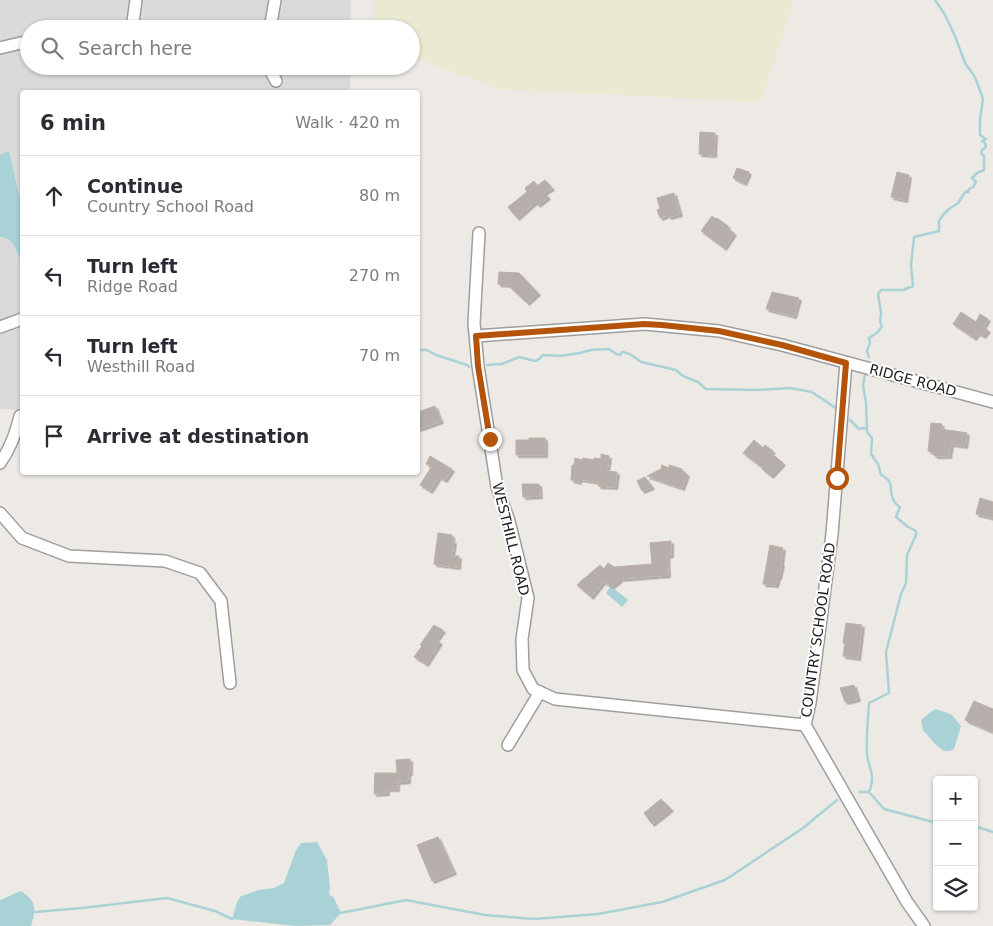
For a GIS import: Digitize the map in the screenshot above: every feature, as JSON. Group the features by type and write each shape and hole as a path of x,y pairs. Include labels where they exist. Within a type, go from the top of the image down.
{"street":[{"path":"133,20 136,0"},
{"path":"272,20 275,0"},
{"path":"1,46 20,43"},
{"path":"273,75 276,81"},
{"name":"WESTHILL ROAD","path":"479,233 474,323 478,366 497,487 509,521 528,598 522,639 523,670 533,689 540,692"},
{"path":"0,327 20,320"},
{"name":"RIDGE ROAD","path":"476,336 644,324 719,331 782,345 993,402"},
{"name":"COUNTRY SCHOOL ROAD","path":"846,363 832,534 810,704 804,725 907,902 924,926"},
{"path":"0,463 12,443 20,416"},
{"path":"0,513 22,538 70,556 165,561 200,573 221,602 230,684"},
{"path":"508,745 540,692 555,699 804,725"}],"shaded area":[{"path":"0,0 351,0 350,20 20,20 20,75 350,75 350,90 20,90 20,410 0,409"}],"green space":[{"path":"374,0 794,0 761,102 498,89 420,59 420,20 374,20"}],"water":[{"path":"9,151 20,199 20,258 12,243 0,237 0,155"},
{"path":"611,586 628,600 622,607 606,593"},
{"path":"935,709 951,714 961,726 954,749 950,751 944,751 936,745 923,730 921,720"},
{"path":"317,842 327,860 329,894 334,898 341,913 330,925 296,926 232,919 237,902 241,896 259,890 274,888 284,883 296,850 301,843"},
{"path":"21,891 33,902 34,915 31,926 0,926 0,900"}],"building":[{"path":"700,132 715,133 714,155 699,154"},
{"path":"737,168 749,172 744,183 733,178"},
{"path":"897,172 909,175 905,200 891,197"},
{"path":"545,180 552,188 544,193 548,197 538,205 535,202 517,218 508,207 527,192 525,188 534,181 537,186"},
{"path":"674,193 680,214 660,218 657,210 660,209 657,198"},
{"path":"712,216 728,226 727,228 734,233 724,248 701,231"},
{"path":"499,272 519,273 538,293 527,303 508,285 498,284"},
{"path":"772,292 799,298 794,316 766,309"},
{"path":"961,312 976,322 980,314 988,319 983,327 988,330 983,336 978,333 974,338 953,324"},
{"path":"435,406 441,421 420,428 420,411"},
{"path":"931,423 942,424 941,429 967,433 965,446 951,444 949,456 935,456 932,452 928,451"},
{"path":"529,438 545,438 545,455 516,455 516,440 529,440"},
{"path":"754,440 763,448 765,445 773,451 771,453 783,463 771,476 743,453"},
{"path":"601,454 609,456 607,471 617,472 615,487 598,486 599,482 579,479 579,482 571,480 572,465 574,465 575,458 582,460 583,458 601,459"},
{"path":"430,456 452,469 445,480 439,477 430,491 420,485 432,466 426,464"},
{"path":"662,465 669,468 669,465 682,469 687,474 682,488 647,476 661,469"},
{"path":"645,477 652,487 642,491 637,481"},
{"path":"522,484 539,484 540,496 523,497"},
{"path":"980,498 993,502 993,518 976,514"},
{"path":"438,533 452,535 452,541 454,541 452,556 459,556 458,567 434,564"},
{"path":"671,541 671,555 667,556 668,575 619,579 612,586 603,582 591,597 577,585 600,565 604,569 608,563 614,567 652,564 650,543"},
{"path":"770,545 783,548 782,564 776,585 763,584"},
{"path":"846,623 862,625 858,658 843,656"},
{"path":"434,625 443,630 436,640 440,642 426,664 414,657"},
{"path":"854,685 858,699 845,702 840,688"},
{"path":"974,701 993,709 993,732 965,720"},
{"path":"410,759 408,781 397,782 397,789 387,789 387,793 374,794 375,773 397,773 396,760"},
{"path":"661,799 671,809 652,824 644,813"},
{"path":"438,837 454,872 432,881 417,845"}],"waterway":[{"path":"869,357 867,351 870,343 869,338 878,332 882,326 878,294 881,290 903,290 913,286 911,265 914,237 939,231 939,221 943,215 958,203 965,192 968,192 973,187 976,182 972,178 984,170 984,156 981,153 986,147 982,141 986,139 980,135 983,99 975,77 965,63 944,13 935,0"},
{"path":"487,365 502,364 519,357 535,361 543,355 560,356 591,350 609,349 620,355 622,352 630,354 641,362 676,370 683,376 698,382 706,389 756,390 790,388 812,392 837,409"},
{"path":"420,350 427,350 469,367"},
{"path":"865,374 863,386 866,402 867,429"},
{"path":"850,420 859,429 867,429 872,438 871,454 878,464 881,475 889,481 892,497 900,507 896,517 916,531 907,555 906,583 901,594 886,652 889,693 869,703 867,754 872,777 869,792 884,809 933,822"},
{"path":"860,792 868,792"},
{"path":"341,913 406,900 485,915 534,919 598,914 662,902 725,880 803,828 837,800"},
{"path":"978,827 993,832"},
{"path":"35,912 167,898 215,911 232,919"}],"route":[{"path":"490,439 478,366 476,336 644,324 719,331 782,345 846,363 837,478"}]}
